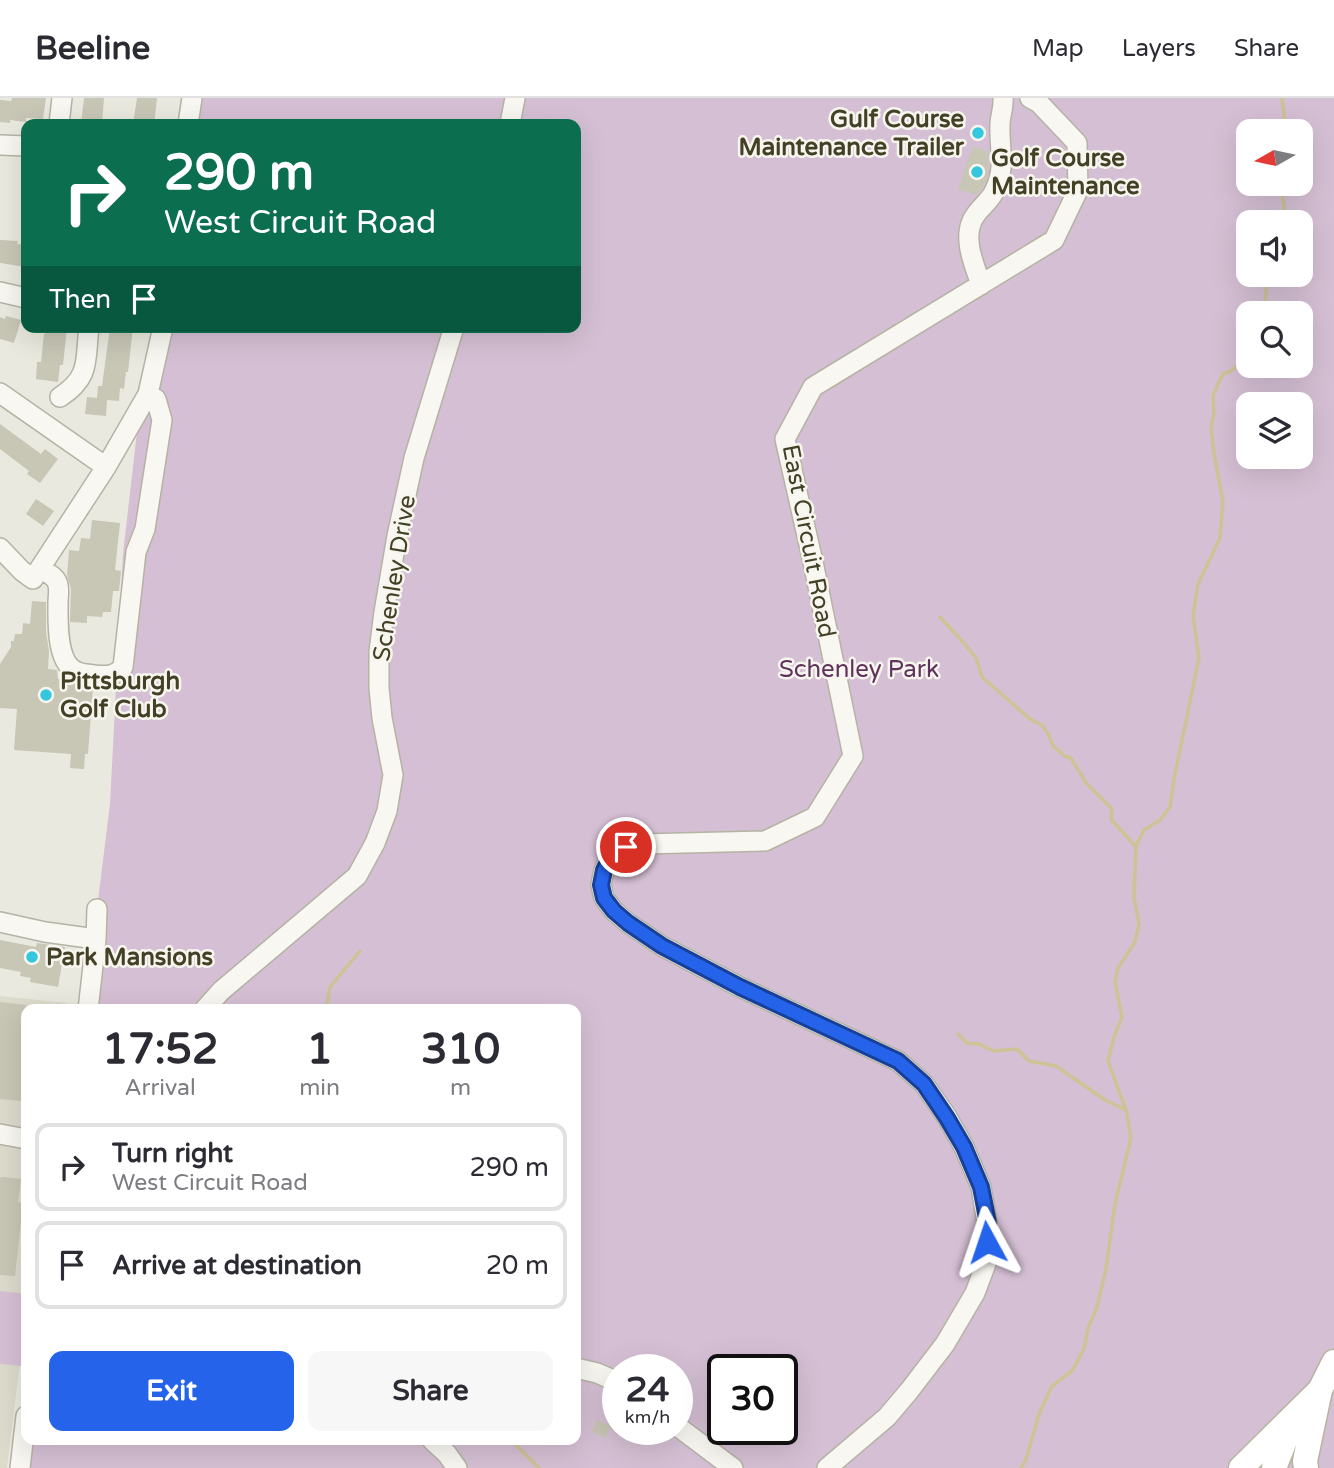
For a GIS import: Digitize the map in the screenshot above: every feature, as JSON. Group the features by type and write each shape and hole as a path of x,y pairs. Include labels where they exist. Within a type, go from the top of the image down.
{"main road":[{"path":"1291,1468 1312,1405 1334,1362"},
{"path":"1241,1468 1312,1405"},
{"path":"1274,1468 1286,1438 1312,1405"},
{"path":"1306,1468 1312,1405"}],"street":[{"path":"60,119 62,98"},
{"path":"189,119 192,98"},
{"path":"511,119 515,98"},
{"path":"981,285 969,236 972,221 995,193 1003,164 1000,128 1003,98"},
{"name":"East Circuit Road","path":"827,1468 887,1417 909,1391 945,1344 975,1293 987,1261 988,1223 981,1187 964,1147 947,1118 924,1084 898,1061 740,987 673,952 614,911 604,898 601,885 604,870 612,855 626,847 765,841 815,817 853,756 785,439 813,387 1054,240 1078,190 1077,144 1039,103 1030,98"},
{"path":"0,145 21,146"},
{"path":"0,292 21,297"},
{"path":"60,397 73,389 84,374 88,333"},
{"path":"36,574 106,467 148,394 162,333"},
{"name":"Schenley Drive","path":"209,1004 220,991 356,876 375,843 387,811 393,775 379,688 379,652 384,612 414,458 452,333"},
{"path":"0,393 106,467"},
{"path":"0,548 22,571 55,578 58,584 60,648 70,668 78,673 109,677 117,674 123,667 136,552 145,529 162,420 156,399 148,394"},
{"path":"89,1004 97,909"},
{"path":"0,922 96,939"},
{"path":"0,1134 21,1138"},
{"path":"581,1369 602,1375"},
{"path":"693,1438 733,1468"},
{"path":"20,1468 23,1445"},
{"path":"437,1445 457,1468"}],"shaded area":[{"path":"0,996 67,1003 21,1004 21,1354 7,1468 0,1468"}],"green space":[{"name":"Schenley Park","path":"192,98 1334,98 1334,1468 29,1468 31,1445 581,1445 581,1004 87,1004 110,804 123,554 141,397 160,333 581,333 581,119 189,119"},
{"path":"0,1291 21,1293 21,1366 0,1364"}],"building":[{"path":"12,98 46,98 43,119 26,118 21,121 0,122 0,100 11,101"},
{"path":"84,98 104,98 102,119 82,119"},
{"path":"137,98 157,98 155,119 134,119"},
{"name":"Golf Course Maintenance","path":"973,146 989,152 987,178 976,195 958,189"},
{"path":"0,240 18,241 17,244 21,244 21,266 0,263"},
{"path":"6,316 21,320 14,343 0,339 0,317 5,319"},
{"path":"66,333 58,382 36,379 37,362 41,362 45,334"},
{"path":"109,333 132,333 128,372 124,389 120,388 119,401 107,400 106,416 85,414 87,397 97,398 98,386 102,386"},
{"path":"0,424 41,454 45,449 58,459 40,483 0,449"},
{"path":"36,499 54,511 43,526 26,514"},
{"name":"Pittsburgh Golf Club","path":"92,520 120,523 115,570 121,571 119,591 113,591 111,612 103,612 102,617 87,616 87,623 70,622 71,589 67,575 69,550 79,551 81,538 90,539"},
{"name":"Pittsburgh Golf Club","path":"32,601 46,602 48,669 57,670 58,679 93,687 88,754 85,754 84,769 70,768 71,754 14,750 17,709 0,708 0,664 11,647 11,641 14,641 15,634 22,634 23,623 30,624"},
{"name":"Park Mansions","path":"0,940 36,947 37,943 65,947 58,987 30,982 31,978 20,976 21,972 0,968"},
{"path":"0,1002 21,1004 21,1101 0,1099"},
{"path":"0,1178 21,1179 18,1202 21,1203 21,1221 15,1276 0,1275"},
{"path":"597,1420 602,1422 602,1436 592,1432"}],"waterway":[{"path":"1282,98 1285,119"},
{"path":"1283,196 1284,210"},
{"path":"1265,301 1266,287"},
{"path":"1021,1468 1026,1460 1039,1414 1052,1386 1072,1371 1084,1349 1106,1269 1115,1204 1131,1138 1126,1110 1108,1061 1122,1017 1115,981 1118,968 1135,942 1139,924 1134,897 1136,846 1144,830 1160,820 1170,807 1199,658 1193,616 1198,584 1220,538 1223,502 1211,429 1213,395 1223,374 1236,367"},
{"path":"940,617 976,658 982,677 1030,719 1042,725 1053,746 1071,758 1087,784 1112,809 1111,819 1135,846"},
{"path":"327,1004 330,987 360,951"},
{"path":"958,1034 967,1043 979,1044 994,1051 1017,1049 1029,1061 1056,1066 1105,1100 1124,1109"},
{"path":"516,1445 539,1468"}],"place":[{"name":"Gulf Course Maintenance Trailer","path":"978,133"},
{"name":"Golf Course Maintenance","path":"977,172"},
{"name":"Pittsburgh Golf Club","path":"46,695"},
{"name":"Park Mansions","path":"32,957"}],"route":[{"path":"626,847 612,855 604,870 601,885 604,898 628,923 662,946 740,987 898,1061 924,1084 964,1147 981,1187 988,1223 987,1242"}]}
